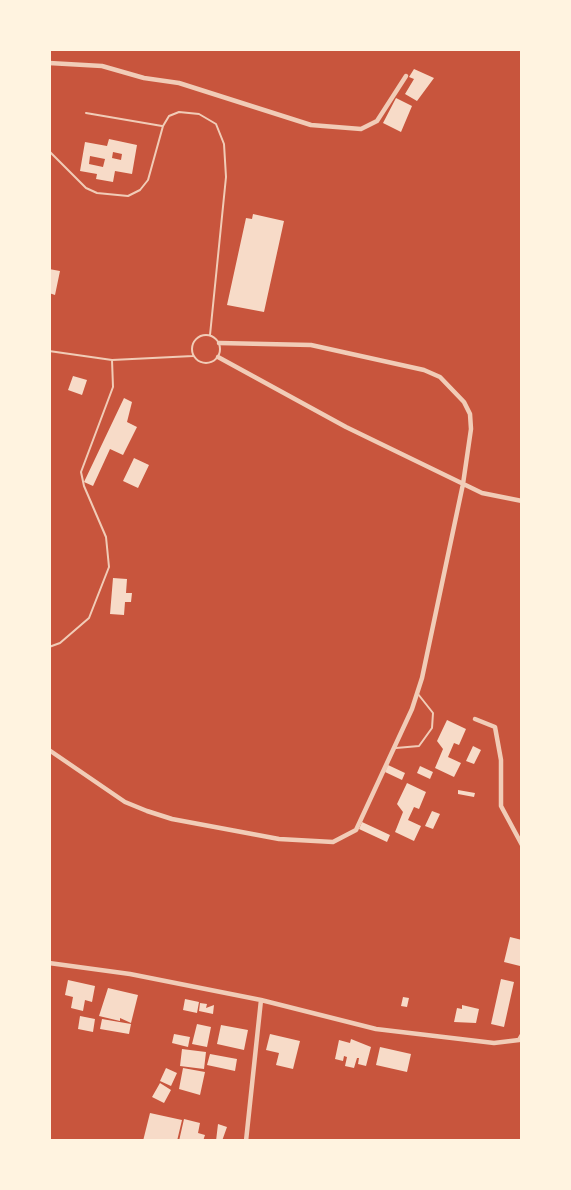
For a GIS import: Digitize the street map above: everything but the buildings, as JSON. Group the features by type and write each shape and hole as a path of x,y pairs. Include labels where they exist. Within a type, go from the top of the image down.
{"street":[{"path":"49,63 102,66 144,78 179,83 311,125 361,129 377,121 406,76"},
{"path":"49,750 125,802 147,811 172,819 306,842 333,842 355,830 418,693 463,484 471,429 470,414 453,388 424,369 311,345 219,343"},
{"path":"218,357 346,427 463,484 497,498 522,501"},
{"path":"475,719 495,727 501,760 501,806 522,845"},
{"path":"49,963 130,974 261,1000 376,1029 495,1043 519,1040 522,1035"},
{"path":"246,1141 261,1000"}],"lane":[{"path":"49,151 86,188 97,193 128,196 140,190 148,180 163,126 169,116 179,112 199,114 216,124 223,144 223,215 210,335"},
{"path":"86,113 163,126"},
{"path":"49,351 111,360 193,356 205,363 218,357 219,343 210,335"},
{"path":"193,356 195,340 210,335"},
{"path":"49,648 60,643 89,618 109,567 106,537 84,486 81,472 113,387 111,360"},
{"path":"394,748 419,746 432,728 433,713 418,693"}]}
